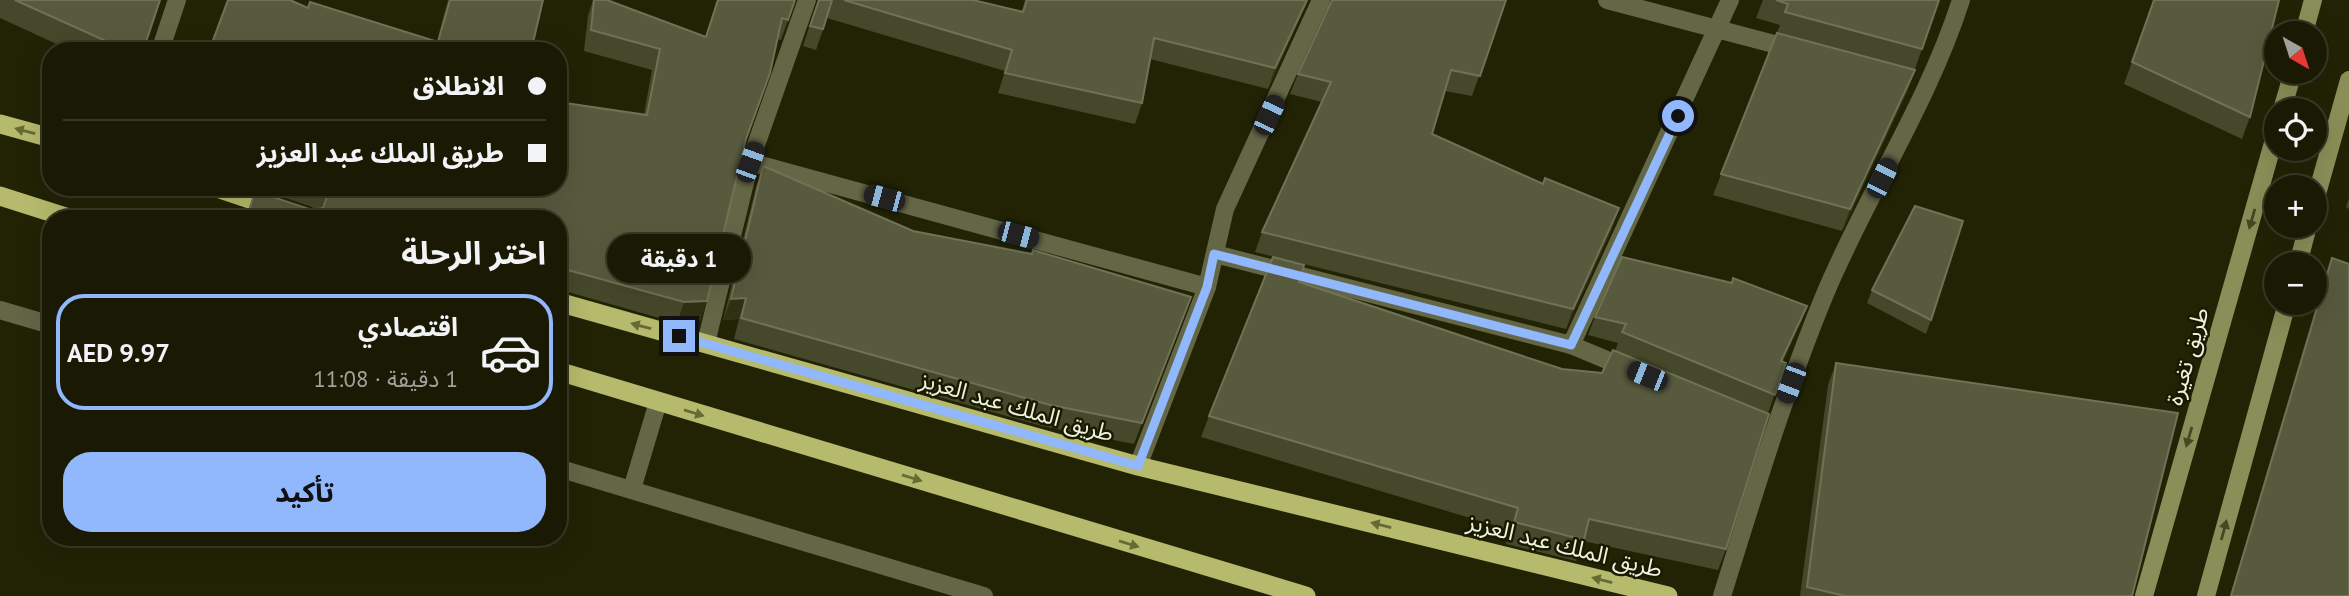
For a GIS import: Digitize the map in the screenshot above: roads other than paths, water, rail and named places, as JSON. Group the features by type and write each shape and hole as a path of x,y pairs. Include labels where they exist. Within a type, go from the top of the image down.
{"highway":[{"path":"0,124 42,136"},
{"path":"0,196 44,210"},
{"path":"240,196 282,210"},
{"name":"طريق الملك عبد العزيز","path":"567,305 1138,466 1668,596"},
{"path":"567,374 1306,596"}],"main road":[{"path":"2307,21 2313,0"},
{"path":"2322,175 2349,80"},
{"name":"طريق تغيرة","path":"2144,596 2268,161"},
{"path":"2206,596 2284,315"}],"street":[{"path":"163,42 177,0"},
{"path":"706,343 750,162 807,0"},
{"path":"1138,466 1207,287 1225,209 1321,0"},
{"path":"1607,0 1810,53"},
{"path":"1571,345 1730,0"},
{"path":"1722,596 1767,425 1921,84 1945,51 1961,0"},
{"path":"750,162 1207,287"},
{"path":"1214,254 1571,345 1647,376"},
{"path":"0,310 42,322"},
{"path":"632,489 658,402"},
{"path":"567,471 984,596"}]}
